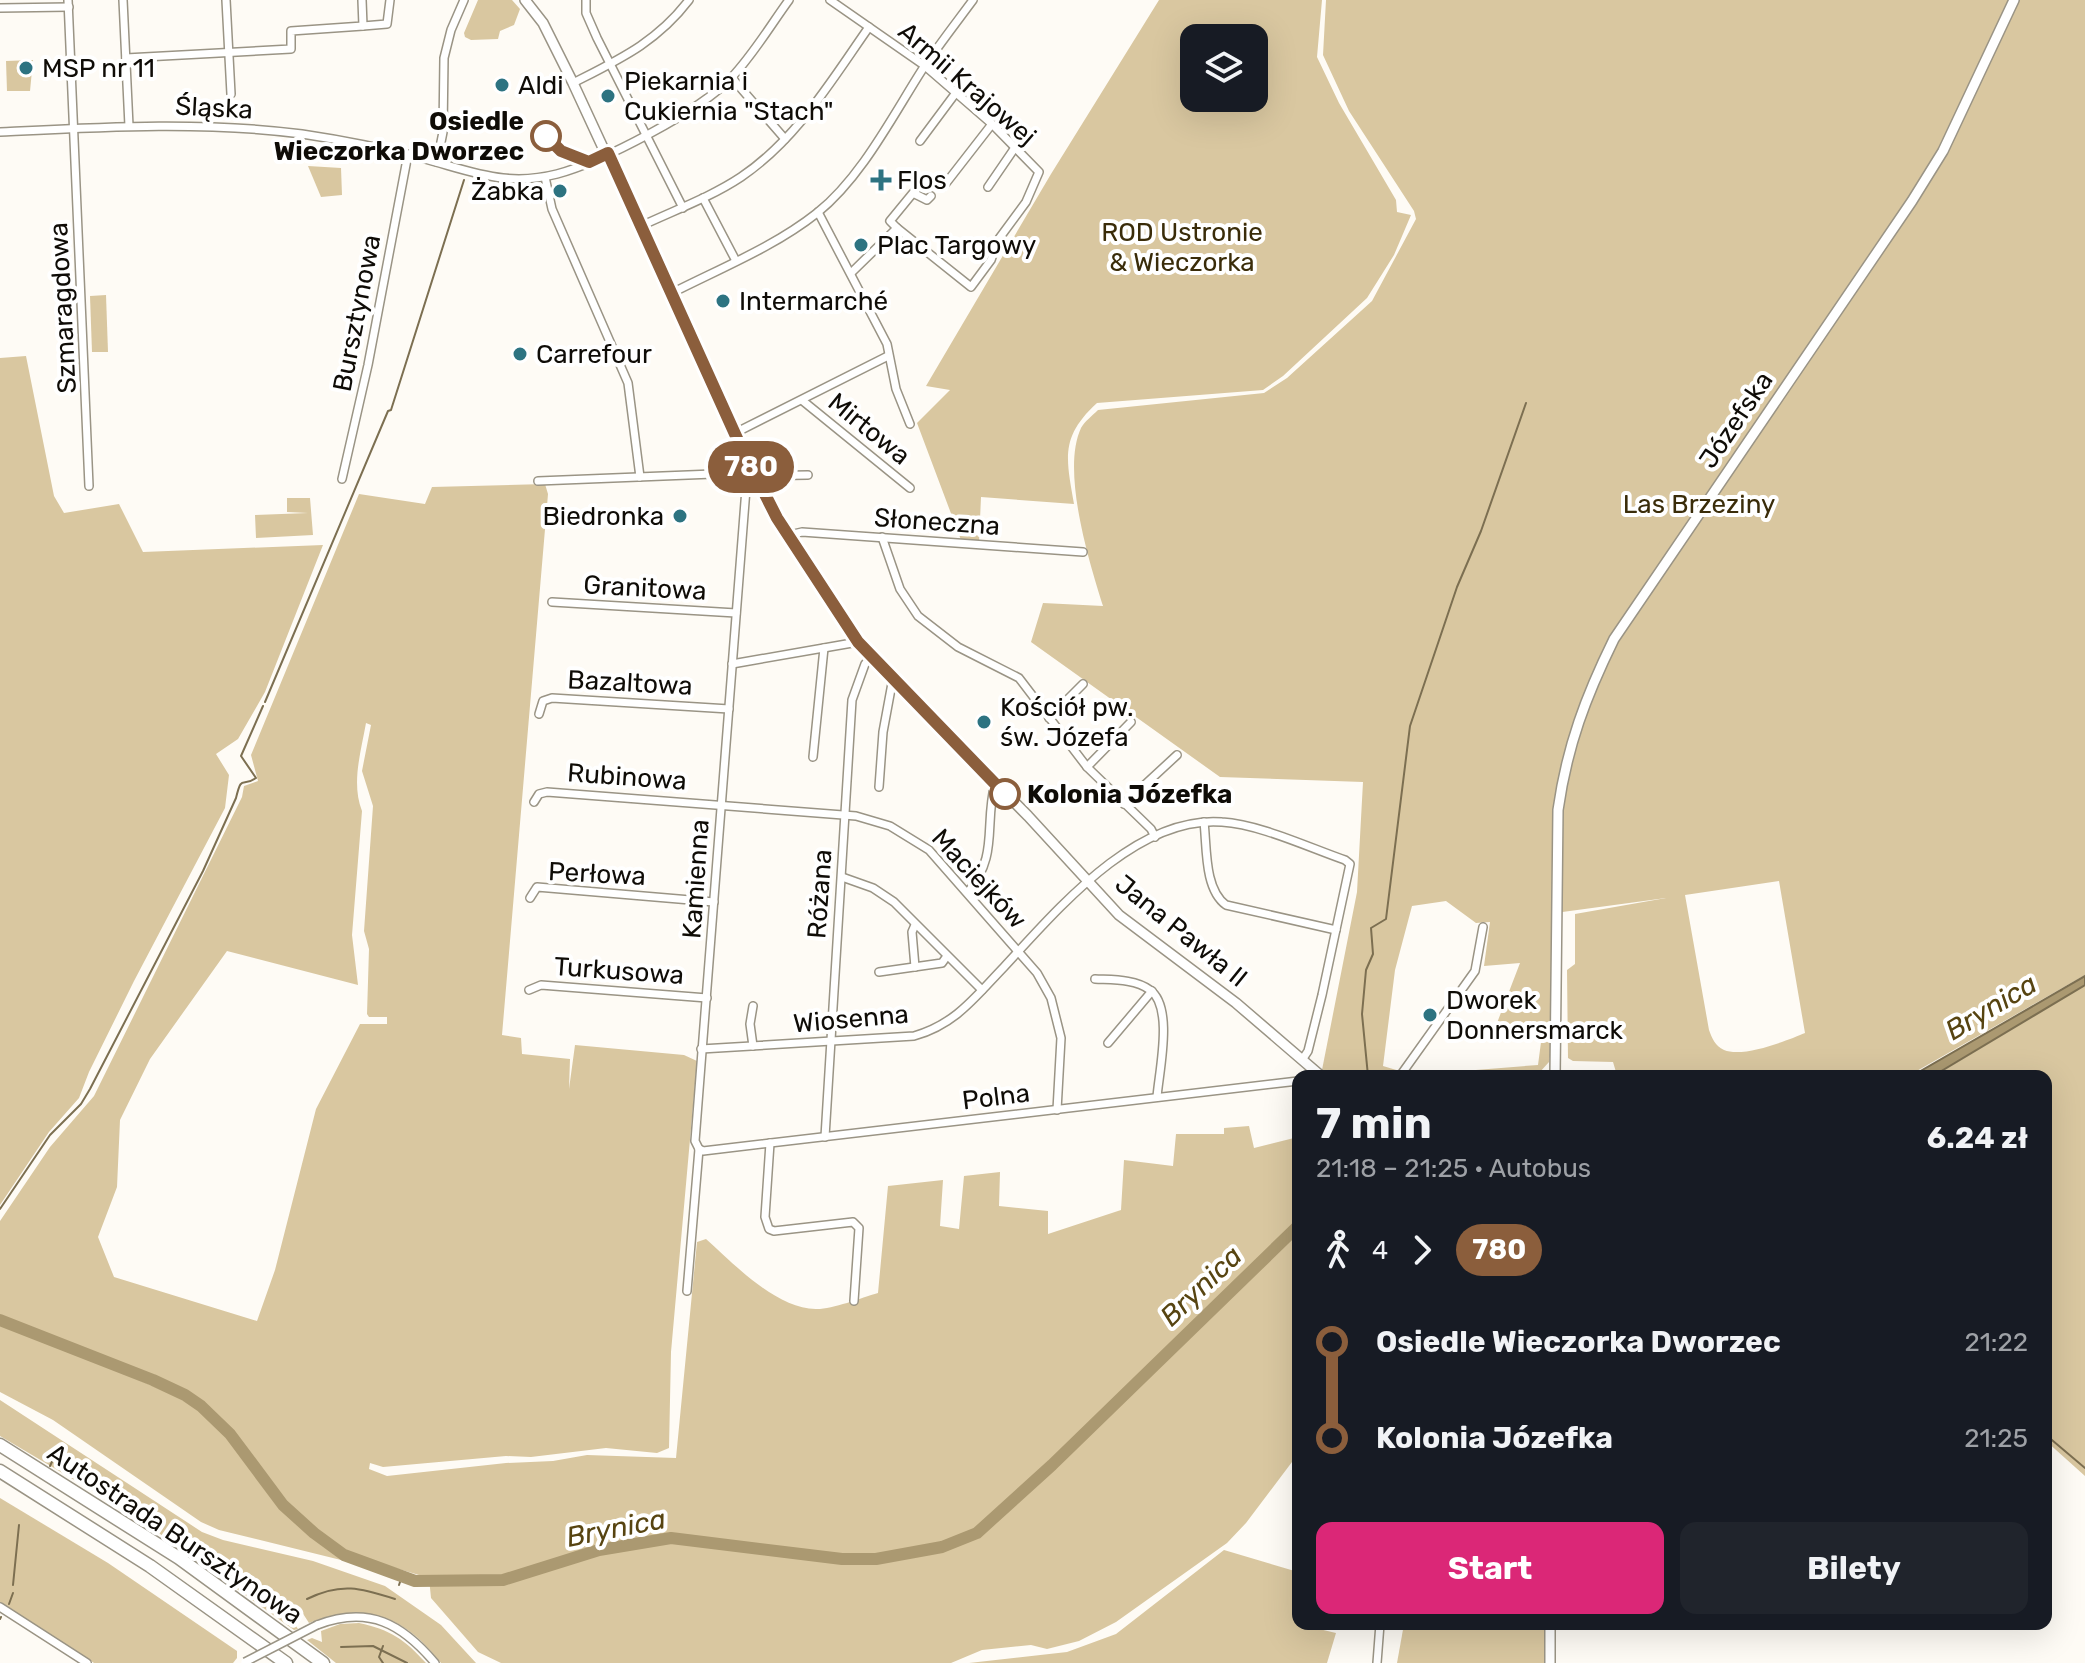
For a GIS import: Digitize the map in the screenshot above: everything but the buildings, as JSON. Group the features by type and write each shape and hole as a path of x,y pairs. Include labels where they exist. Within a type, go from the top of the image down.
{"highway":[{"name":"Autostrada Bursztynowa","path":"0,1445 179,1558 323,1663"},
{"name":"Autostrada Bursztynowa","path":"0,1471 150,1566 286,1663"}],"street":[{"path":"123,0 129,126"},
{"path":"226,0 231,94"},
{"path":"362,0 363,26"},
{"path":"126,58 291,49 291,31 387,24 390,0"},
{"path":"437,162 444,120 444,58 464,0"},
{"name":"Jana Pawła II","path":"525,0 543,23 608,153 735,433 751,475 858,642 1119,915 1244,1009 1313,1070"},
{"path":"586,0 586,13 683,208"},
{"path":"573,83 652,40 689,0"},
{"name":"Śląska","path":"0,132 191,126 302,134 408,154 491,177 545,177 582,166 700,104 732,78 789,0"},
{"name":"Armii Krajowej","path":"830,0 925,66 992,124 1039,172 1026,202 998,240 991,260 971,287 897,228"},
{"path":"672,293 781,238 818,212 844,185 877,142 925,66 973,0"},
{"name":"Józefska","path":"1555,1070 1558,810 1564,769 1589,690 1614,639 1920,189 1963,110 2014,0"},
{"path":"0,8 68,3"},
{"name":"Szmaragdowa","path":"68,3 89,486"},
{"path":"641,226 740,178 768,157 810,112 869,27"},
{"path":"732,78 785,139"},
{"path":"920,141 955,94"},
{"path":"943,187 992,124"},
{"path":"988,187 1014,149"},
{"name":"Bursztynowa","path":"342,479 368,365 408,154"},
{"path":"545,177 552,209 628,383 640,477"},
{"path":"851,273 897,228 890,221 913,193 927,200 931,196"},
{"path":"703,198 736,261"},
{"path":"818,212 887,344 896,389 910,424"},
{"path":"735,433 888,356"},
{"name":"Mirtowa","path":"803,401 910,488"},
{"path":"538,481 737,473 808,475"},
{"name":"Kamienna","path":"687,1291 699,1149 695,1141 701,1049 736,613 751,475"},
{"name":"Słoneczna","path":"789,535 802,532 1083,552"},
{"path":"882,537 900,589 918,616 958,647 1019,678 1087,767 1151,829 1155,837"},
{"name":"Granitowa","path":"552,602 736,613"},
{"path":"732,664 858,642"},
{"path":"813,757 824,648"},
{"name":"Różana","path":"825,1137 852,700 865,664 871,657"},
{"path":"879,787 883,732 893,678"},
{"path":"1049,718 1083,684"},
{"name":"Bazaltowa","path":"539,714 543,701 552,698 729,709"},
{"path":"1087,767 1131,722"},
{"path":"1124,804 1177,755"},
{"path":"968,892 982,876 987,860 995,783"},
{"name":"Rubinowa","path":"534,802 539,794 547,792 721,805"},
{"name":"Maciejków","path":"721,805 845,815 890,826 919,842 942,861 1019,951 1046,988 1057,1013 1061,1038 1057,1110"},
{"path":"1302,1060 1308,1051 1350,871 1350,864 1243,825 1204,822 1212,889 1220,901 1230,906 1336,930"},
{"name":"Wiosenna","path":"701,1049 830,1043 914,1036 933,1031 962,1011 1087,882 1108,865 1155,837 1204,822"},
{"path":"842,877 873,888 894,902 982,990"},
{"name":"Perłowa","path":"530,898 537,887 714,902"},
{"path":"915,925 912,932 915,967"},
{"path":"1404,1070 1475,971 1483,927"},
{"path":"879,972 942,963 947,956"},
{"path":"1095,979 1128,981 1152,991 1163,1007 1157,1097"},
{"name":"Turkusowa","path":"529,990 541,985 707,998"},
{"path":"1108,1043 1152,991"},
{"path":"753,1006 750,1024 753,1046"},
{"name":"Polna","path":"699,1149 703,1151 1292,1082"},
{"path":"770,1143 765,1217 769,1229 853,1222 859,1228 854,1301"},
{"path":"0,1607 87,1663"},
{"path":"244,1662 317,1625 354,1616 382,1621 412,1638 435,1663"},
{"path":"1377,1663 1380,1630"},
{"path":"1550,1630 1550,1663"}],"green space":[{"path":"478,0 512,0 520,9 514,25 500,31 498,39 471,40 465,37"},
{"name":"ROD Ustronie & Wieczorka","path":"1159,0 1322,0 1317,57 1339,103 1396,200 1397,212 1411,215 1394,255 1367,298 1283,376 1263,390 1097,403 1085,415 1071,438 1068,461 1074,504 981,497 979,542 961,540 917,423 950,390 926,386 1051,174"},
{"name":"Las Brzeziny","path":"1326,0 2085,0 2085,975 1919,1070 1615,1070 1613,1062 1573,1061 1568,1058 1567,970 1575,964 1575,914 1666,898 1555,913 1549,1062 1542,1070 1476,1070 1538,1065 1543,1027 1497,1023 1520,963 1484,966 1490,922 1476,923 1446,901 1412,906 1395,970 1383,1066 1396,1070 1322,1070 1357,892 1363,782 1220,777 1031,642 1043,603 1103,606 1079,516 1074,468 1081,428 1098,410 1264,393 1287,378 1372,301 1416,219 1414,211 1349,111 1323,55","holes":["1779,881 1805,1033 1742,1052 1724,1050 1716,1044 1709,1030 1685,895"]},
{"path":"33,60 30,91 7,91 6,61"},
{"path":"308,166 341,168 342,195 321,197"},
{"path":"106,295 108,352 92,352 90,296"},
{"path":"26,356 54,496 64,513 119,504 143,552 323,545 265,692 238,739 216,754 229,775 225,808 134,981 79,1098 49,1132 0,1205 0,358"},
{"path":"545,484 548,494 502,1035 521,1038 522,1054 570,1059 569,1089 575,1045 684,1055 697,1061 671,1352 669,1448 657,1453 606,1448 531,1457 506,1456 383,1467 370,1463 369,1469 387,1476 553,1461 587,1455 676,1458 697,1242 706,1239 771,1294 802,1307 824,1309 878,1293 888,1186 943,1180 940,1226 959,1229 964,1176 1000,1172 999,1206 1048,1211 1048,1234 1121,1210 1124,1160 1173,1166 1176,1134 1224,1134 1224,1128 1249,1126 1254,1148 1292,1138 1292,1462 1227,1543 1116,1622 1079,1641 1047,1649 1031,1645 982,1650 951,1663 501,1663 478,1652 431,1598 429,1578 345,1553 285,1504 232,1432 204,1405 172,1384 0,1317 0,1221 50,1147 94,1096 242,797 244,786 258,781 251,755 359,494 425,504 432,487","holes":["366,723 371,725 362,771 373,806 364,931 369,949 367,1014 369,1017 387,1017 387,1024 360,1024 316,1109 275,1270 257,1321 114,1277 98,1237 117,1187 120,1120 150,1059 227,951 358,985 352,935 362,811 357,778"]},
{"path":"287,498 310,498 313,535 256,538 255,515 308,513 287,512"},
{"path":"2085,985 2085,1476 2052,1446 2052,1070 1944,1070"},
{"path":"0,1325 174,1395 199,1410 226,1434 288,1515 345,1561 219,1530 201,1522 53,1420 0,1392"},
{"path":"0,1400 202,1532 223,1540 313,1561 385,1586 441,1625 476,1663 441,1663 413,1634 398,1624 366,1614 348,1613 309,1623 300,1609 295,1614 294,1623 298,1629 294,1630 135,1516 0,1436"},
{"path":"0,1498 108,1563 237,1651 237,1658 233,1663 94,1663 0,1603"},
{"path":"1224,1550 1292,1570 1292,1630 1336,1633 1327,1663 969,1663 1067,1652 1116,1634"},
{"path":"359,1623 396,1637 426,1663 336,1663 307,1640 312,1638 322,1642 321,1631 340,1624"},
{"path":"1403,1630 1545,1630 1545,1663 1397,1663"}],"shaded area":[{"path":"2085,976 2085,985 1943,1070 1922,1070"}],"waterway":[{"path":"265,702 391,410 464,180"},
{"path":"1367,1070 1362,1014 1366,970 1373,954 1371,928 1386,919 1410,726 1457,587 1481,531 1526,403"},
{"path":"0,1209 50,1135 81,1104 90,1089 203,871 240,786 256,778 241,756 263,706"},
{"name":"Brynica","path":"0,1320 185,1395 230,1434 283,1505 314,1533 344,1555 415,1581 503,1580 599,1550 671,1538 842,1559 876,1559 942,1547 977,1533 1052,1465 1292,1232"},
{"path":"2052,1440 2085,1468"},
{"path":"50,1466 58,1449"},
{"path":"13,1585 19,1525"},
{"path":"399,1585 402,1576"},
{"path":"307,1599 330,1590 351,1588 395,1599"},
{"path":"9,1604 13,1593"},
{"path":"341,1647 373,1646 407,1663"},
{"path":"383,1646 379,1657 383,1663"}],"bus line":[{"name":"780","path":"546,136 561,151 589,162 608,153 740,445 777,518 858,642 1005,794"}],"place":[{"name":"MSP nr 11","path":"26,68"},
{"name":"Aldi","path":"502,85"},
{"name":"Piekarnia i Cukiernia \"Stach\"","path":"608,96"},
{"name":"Osiedle Wieczorka Dworzec","path":"546,136"},
{"name":"Flos","path":"881,180"},
{"name":"Żabka","path":"560,191"},
{"name":"Plac Targowy","path":"861,245"},
{"name":"Intermarché","path":"723,301"},
{"name":"Carrefour","path":"520,354"},
{"name":"Biedronka","path":"680,516"},
{"name":"Kościół pw. św. Józefa","path":"984,722"},
{"name":"Kolonia Józefka","path":"1005,794"},
{"name":"Dworek Donnersmarck","path":"1430,1015"}]}
